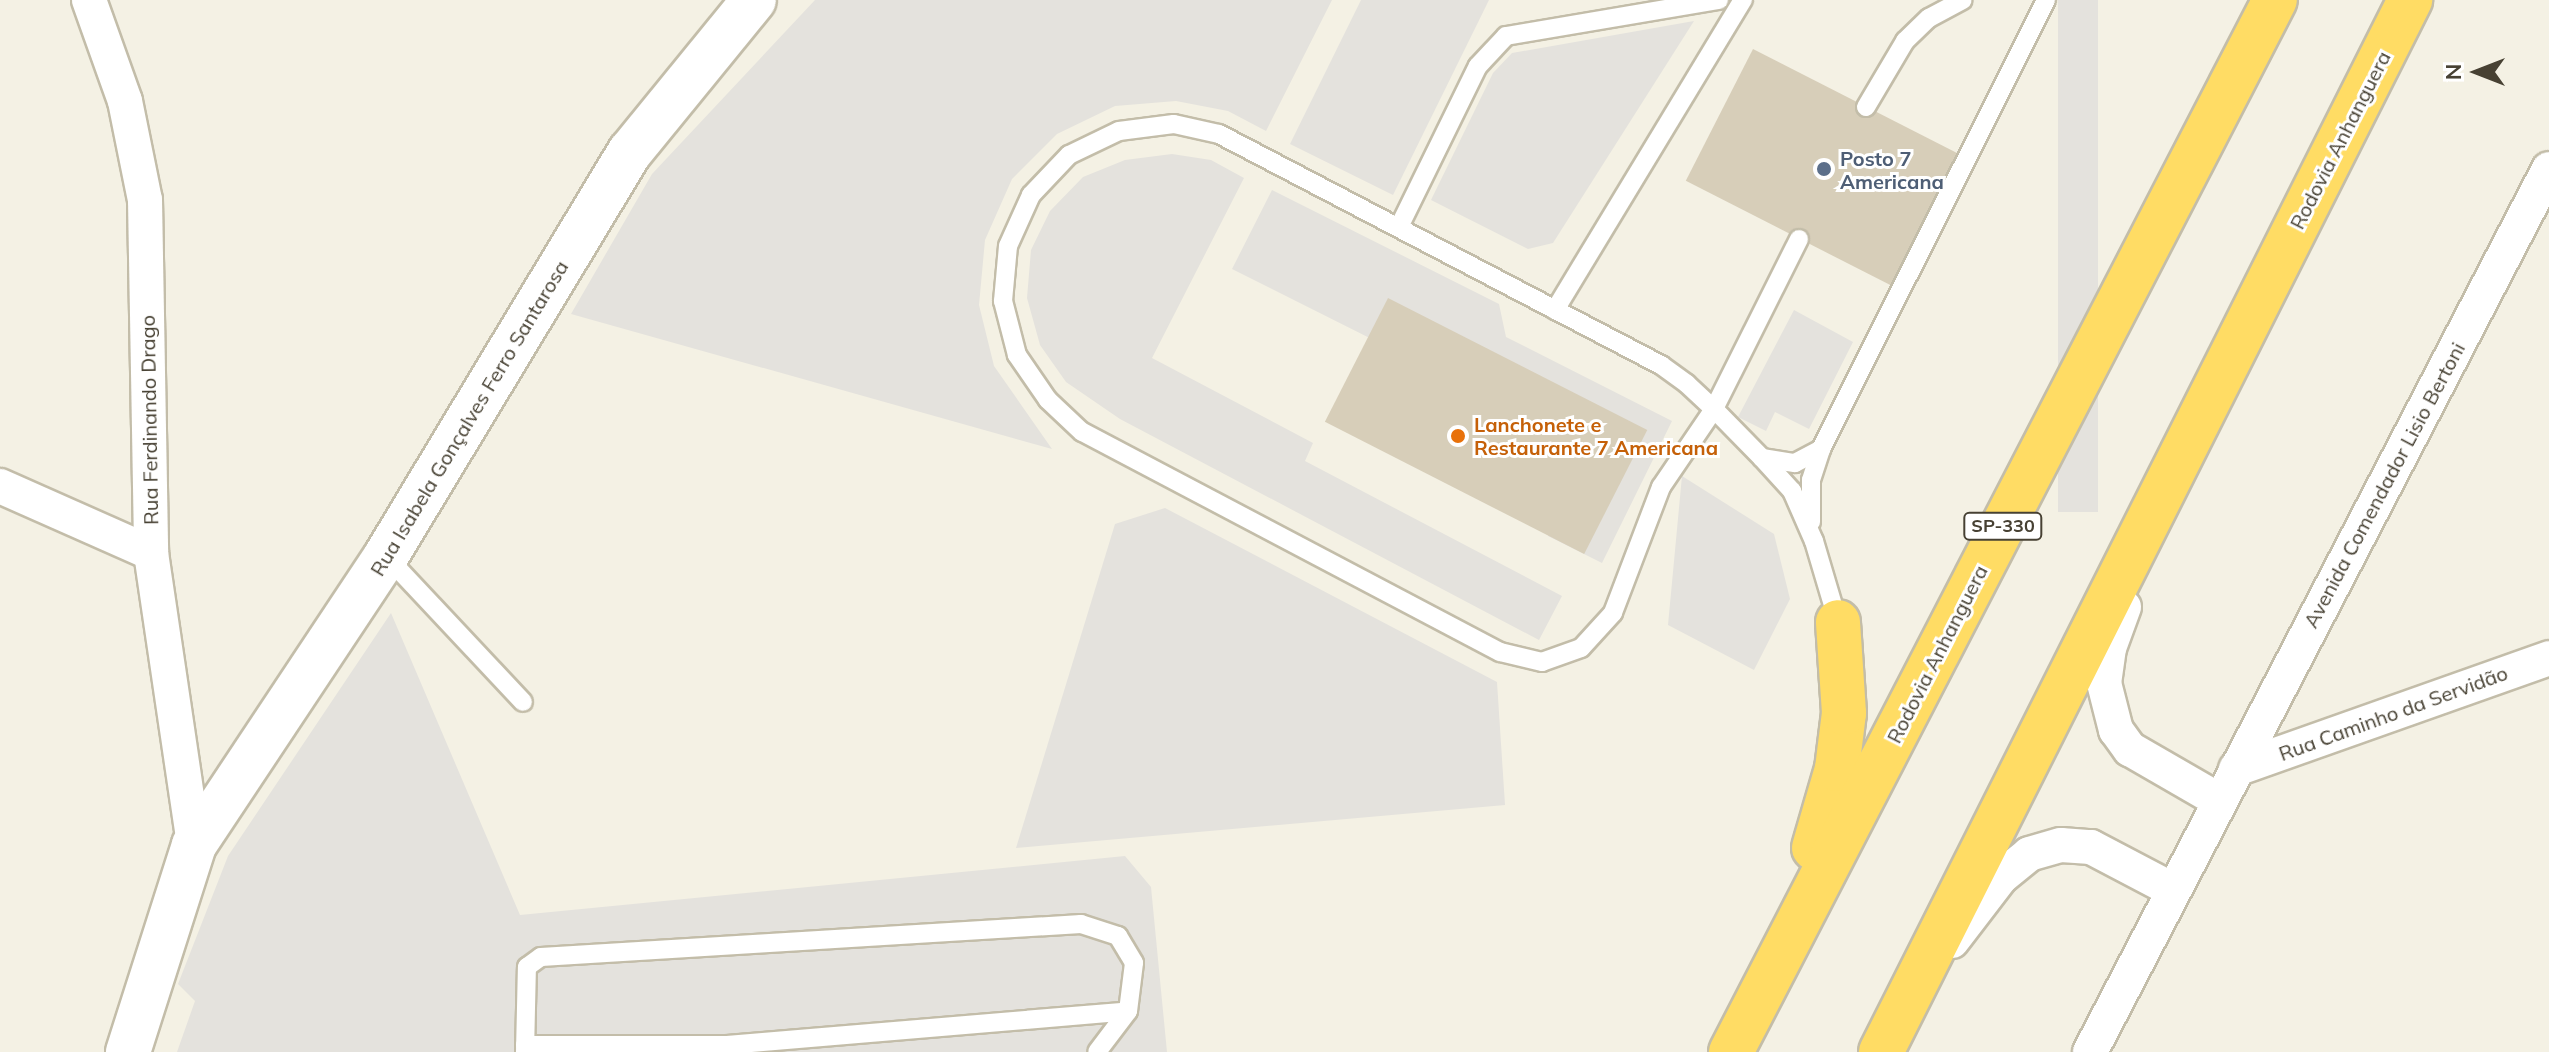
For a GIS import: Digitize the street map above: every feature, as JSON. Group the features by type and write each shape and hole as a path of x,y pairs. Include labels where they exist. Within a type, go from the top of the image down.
{"highway":[{"name":"Rodovia Anhanguera","path":"1729,1052 2275,0"},
{"name":"Rodovia Anhanguera","path":"1881,1052 2410,0"},
{"path":"1729,1052 1789,915 1834,781 1844,713 1838,622"}],"street":[{"name":"Rua Ferdinando Drago","path":"89,0 125,101 145,200 151,553 194,845"},
{"name":"Rua Isabela Gonçalves Ferro Santarosa","path":"128,1052 194,845 386,556 630,152 754,0"},
{"name":"Avenida Comendador Lisio Bertoni","path":"2090,1052 2549,169"},
{"path":"2169,481 2109,648 2106,708 2130,749 2220,801"},
{"path":"0,486 151,553"},
{"name":"Rua Caminho da Servidão","path":"2236,769 2549,658"},
{"path":"1913,992 2001,877 2029,854 2061,845 2091,847 2173,890"}],"lane":[{"path":"1399,227 1478,66 1506,36 1719,0"},
{"path":"1555,310 1743,0"},
{"path":"1866,107 1905,41 1929,18 1963,0"},
{"path":"1814,541 1809,508 1821,449 2046,0"},
{"path":"1799,239 1714,409 1661,487 1613,613 1598,634 1562,658 1519,659 1082,432 1048,400 1017,355 1003,301 1008,246 1031,195 1069,155 1119,131 1174,124 1219,134 1661,365 1714,409 1792,491 1814,541 1838,622"},
{"path":"1762,458 1795,463 1821,449"},
{"path":"386,556 523,702"},
{"path":"1097,1052 1128,1011 1134,963 1118,936 1081,924 541,957 527,967 525,1049 727,1045 1128,1011"}],"shaded area":[{"path":"815,0 1332,0 1266,131 1228,111 1176,101 1115,106 1057,134 1012,179 985,240 979,305 994,366 1052,449 571,314 652,174"},
{"path":"1361,0 1489,0 1393,195 1290,144"},
{"path":"2058,0 2098,0 2098,512 2058,512"},
{"path":"1694,21 1553,243 1528,249 1431,200 1493,73 1512,53"},
{"path":"1172,154 1211,160 1244,178 1152,358 1313,443 1305,461 1562,596 1539,640 1120,419 1066,382 1040,345 1027,298 1031,250 1050,211 1083,177 1125,160"},
{"path":"1272,190 1499,304 1506,337 1672,421 1602,563 1548,536 1591,449 1232,269"},
{"path":"1794,310 1853,342 1809,429 1775,412 1766,431 1738,417"},
{"path":"1682,476 1774,534 1790,599 1754,670 1668,625"},
{"path":"1165,508 1497,682 1505,805 1016,848 1115,524"},
{"path":"391,613 520,915 1125,856 1151,887 1167,1052 177,1052 195,1001 178,984 228,856"}],"building":[{"name":"Posto 7 Americana","path":"1753,49 1962,156 1895,288 1686,181"},
{"path":"1388,298 1647,430 1584,554 1325,422"}],"place":[{"name":"Posto 7 Americana","path":"1824,169"},
{"name":"Lanchonete e Restaurante 7 Americana","path":"1458,436"}]}
